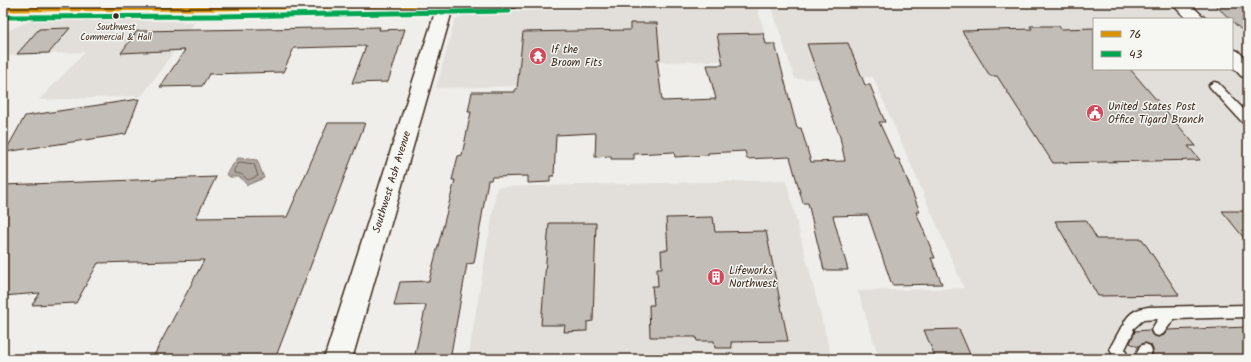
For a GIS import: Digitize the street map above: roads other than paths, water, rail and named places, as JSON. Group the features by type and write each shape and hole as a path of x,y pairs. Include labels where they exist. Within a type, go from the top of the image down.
{"street":[{"path":"3,9 222,8 509,3"},
{"path":"1179,3 1196,18"},
{"name":"Southwest Ash Avenue","path":"338,359 446,4"},
{"path":"1233,56 1248,72"}],"lane":[{"path":"1214,85 1248,121"},
{"path":"1121,359 1117,348 1133,319 1138,315 1149,312 1170,313 1248,311"},
{"path":"1158,330 1170,313"}],"water":[{"path":"238,158 257,160 264,178 247,185 240,177 230,177 226,174"}],"place":[{"name":"Southwest Commercial & Hall","path":"116,16"},
{"name":"If the Broom Fits","path":"538,56"},
{"name":"United States Post Office Tigard Branch","path":"1095,113"},
{"name":"Lifeworks Northwest","path":"716,277"}]}
